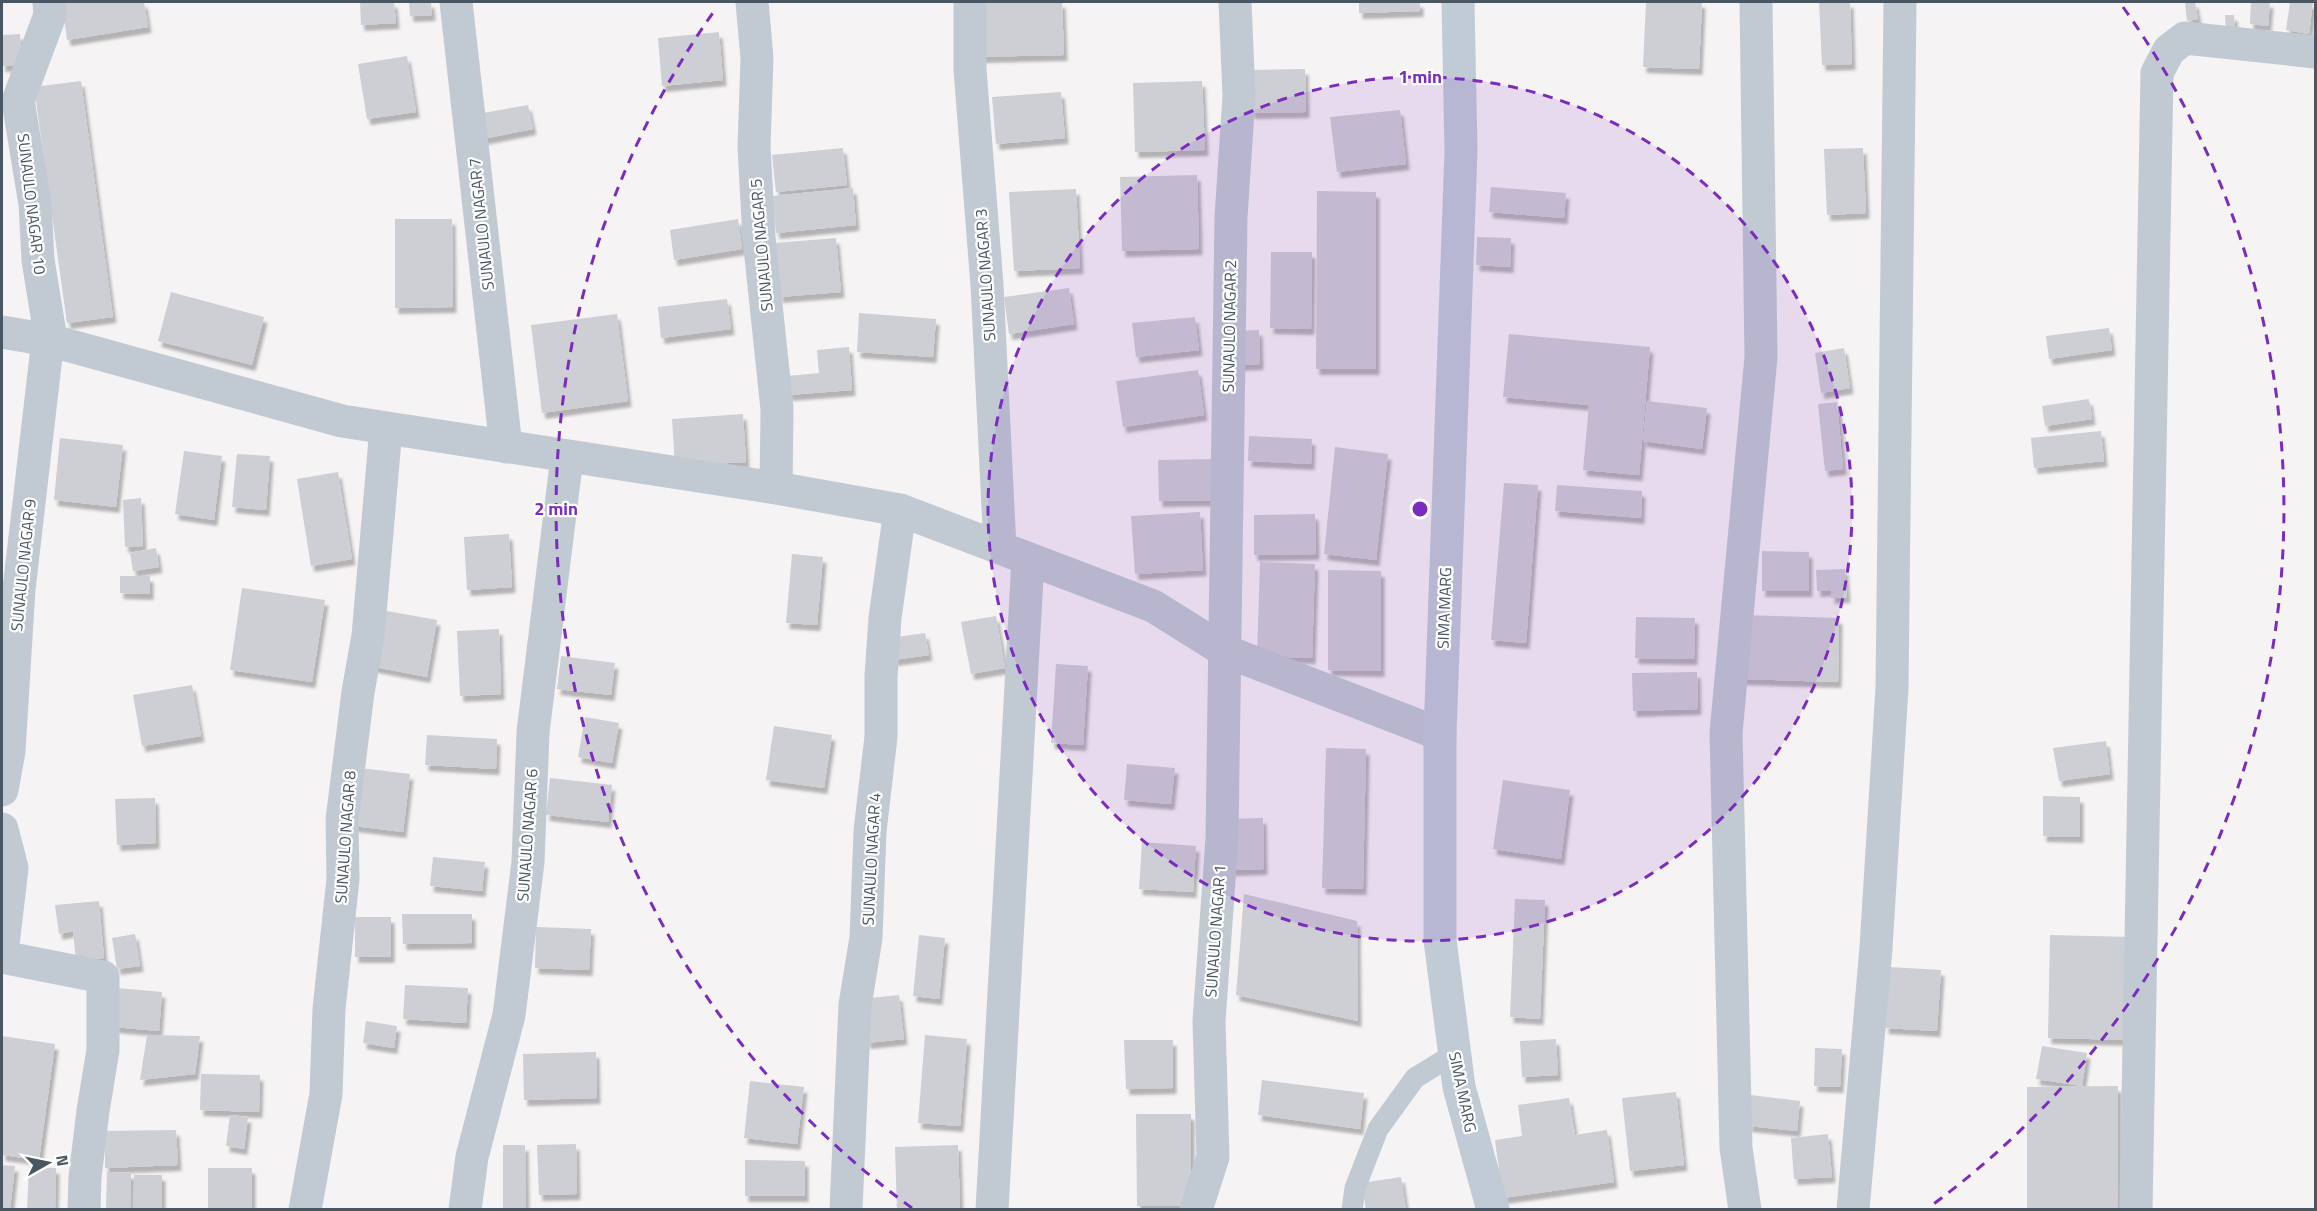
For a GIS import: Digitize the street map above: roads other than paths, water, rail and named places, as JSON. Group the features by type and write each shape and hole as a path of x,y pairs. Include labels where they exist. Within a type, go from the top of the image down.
{"street":[{"name":"SUNAULO NAGAR 10","path":"49,2 50,15 18,101 35,204 38,260 49,340"},
{"name":"SUNAULO NAGAR 7","path":"456,2 506,447"},
{"name":"SUNAULO NAGAR 5","path":"752,2 757,58 754,147 759,238 777,408 776,488"},
{"name":"SUNAULO NAGAR 3","path":"970,2 970,70 987,285 1014,553 992,1209"},
{"name":"SUNAULO NAGAR 2","path":"1225,651 1231,217 1239,96 1235,2"},
{"name":"SIMA MARG","path":"1458,2 1461,151 1440,734 1440,940 1459,1087 1493,1209"},
{"path":"1745,1209 1736,1148 1726,734 1761,357 1756,2"},
{"path":"1853,1209 1876,948 1892,688 1897,429 1900,2"},
{"path":"2136,1209 2157,73 2169,50 2185,38 2316,52"},
{"path":"2,332 49,340 342,421 776,488 900,510 1153,606 1225,651 1440,734"},
{"name":"SUNAULO NAGAR 9","path":"2,790 9,751 19,589 49,340"},
{"name":"SUNAULO NAGAR 8","path":"305,1209 326,1094 329,1009 343,879 342,820 358,692 368,636 386,428"},
{"name":"SUNAULO NAGAR 6","path":"465,1209 472,1157 509,1015 528,862 533,732 567,457"},
{"name":"SUNAULO NAGAR 4","path":"846,1209 855,1005 866,938 870,831 881,737 884,630 900,510"},
{"name":"SUNAULO NAGAR 1","path":"1196,1209 1213,1157 1209,1022 1222,838 1225,651"},
{"path":"2,829 12,868 2,955 103,977 103,1050 93,1111 85,1178 84,1209"}],"lane":[{"path":"1352,1209 1355,1188 1378,1129 1415,1078 1454,1054"}]}
